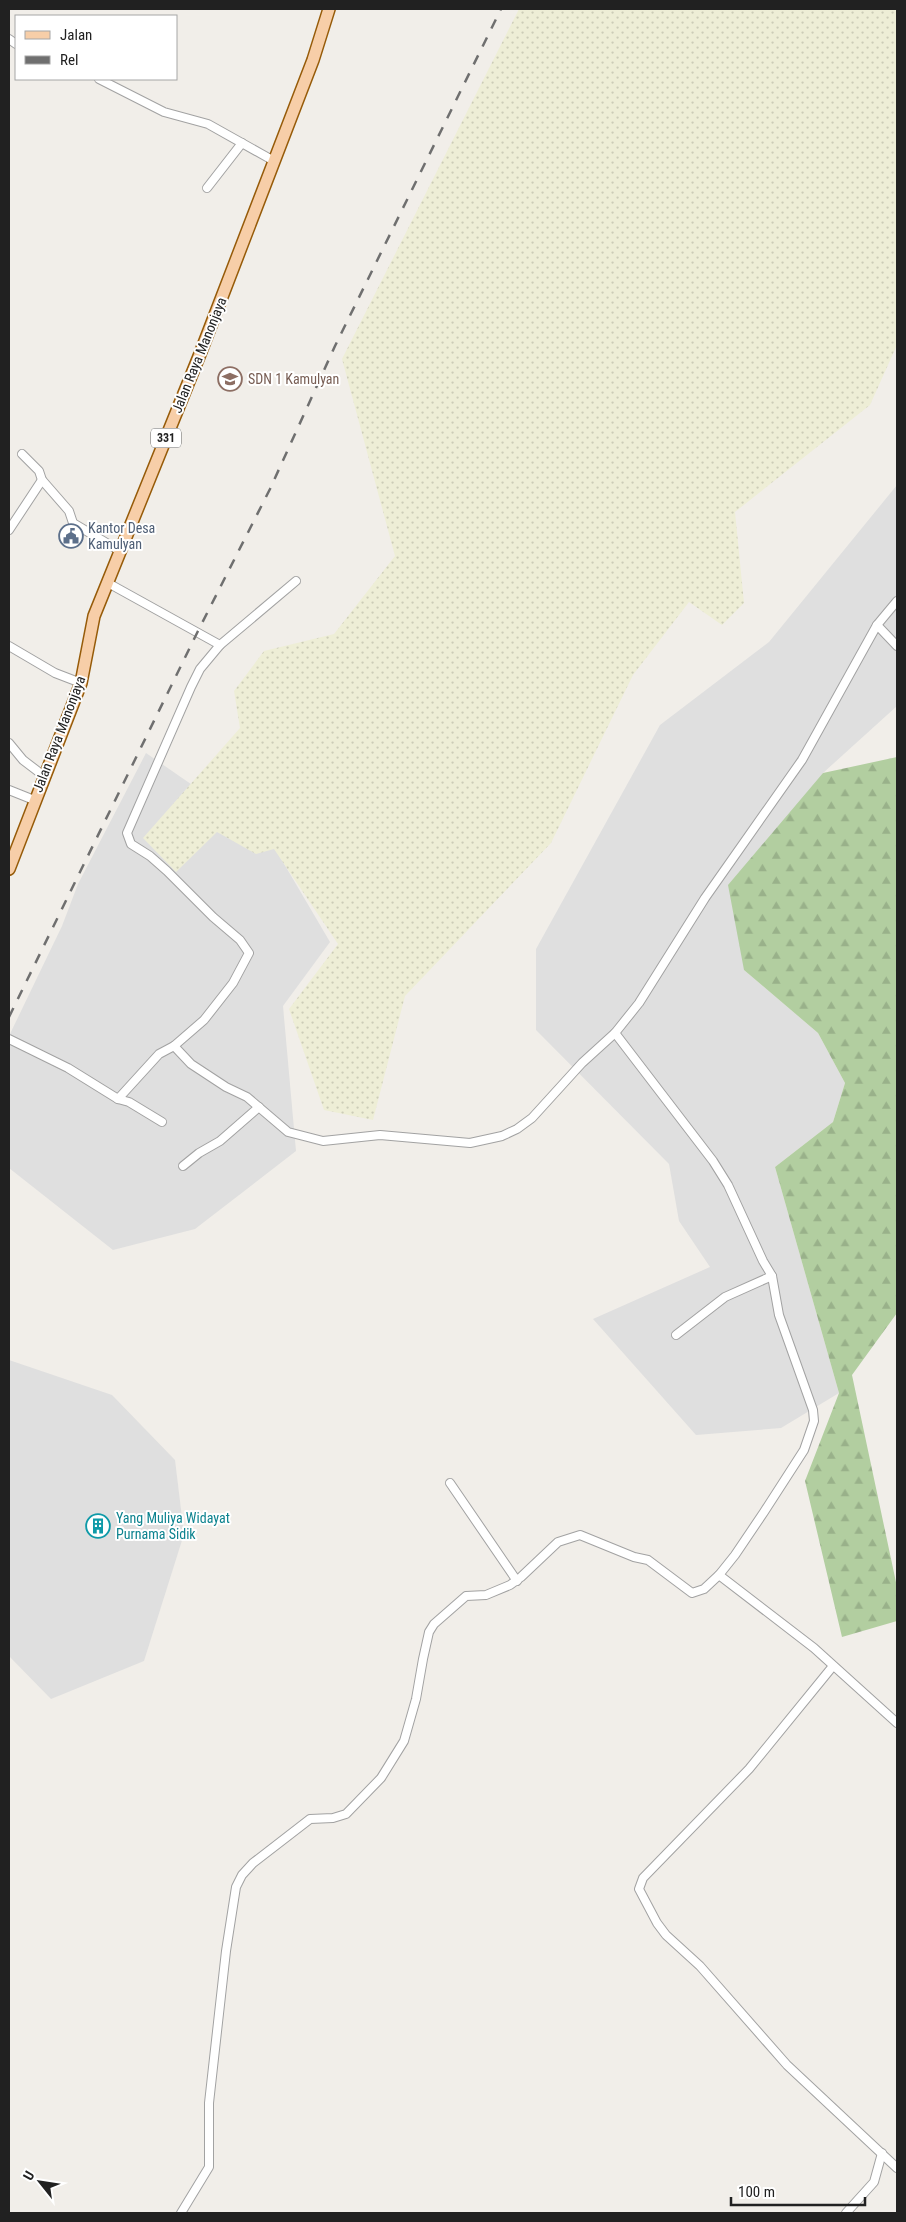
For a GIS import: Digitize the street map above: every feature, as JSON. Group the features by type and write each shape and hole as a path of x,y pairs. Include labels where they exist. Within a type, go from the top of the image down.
{"main road":[{"name":"Jalan Raya Manonjaya","path":"9,869 34,800 81,683 94,616 200,354 313,60 329,9"}],"street":[{"path":"102,80 164,112 205,123 274,161"},
{"path":"207,188 242,143"},
{"path":"22,454 39,471 42,480 69,511 73,523 120,551"},
{"path":"9,530 42,480"},
{"path":"118,1099 159,1054 174,1046 204,1020 233,983 248,954 240,940 213,917 167,871 150,856 131,844 127,833 200,669 220,645 296,581"},
{"path":"108,583 220,645"},
{"path":"174,1046 191,1064 210,1077 247,1097 288,1132 322,1141 380,1135 453,1142 484,1141 502,1136 532,1118 639,1003 706,898 802,760 877,625 897,601"},
{"path":"877,625 897,646"},
{"path":"9,646 55,673 81,683"},
{"path":"9,743 23,760 44,776"},
{"path":"9,790 34,800"},
{"path":"181,2213 209,2168 209,2103 226,1951 236,1887 242,1875 253,1863 310,1819 340,1817 362,1799 380,1778 404,1742 416,1700 429,1632 434,1624 467,1595 486,1595 517,1581 558,1542 580,1535 634,1558 648,1560 692,1593 704,1589 719,1576 736,1555 804,1450 814,1420 813,1410 779,1315 772,1276 763,1261 728,1185 717,1167 614,1032"},
{"path":"9,1038 68,1068 118,1099 129,1102 162,1122"},
{"path":"183,1166 199,1153 220,1141 259,1107"},
{"path":"676,1335 725,1297 772,1276"},
{"path":"450,1484 517,1581"},
{"path":"719,1576 814,1648 897,1723"},
{"path":"833,1666 749,1769 643,1878 639,1889 657,1924 666,1935 700,1966 794,2071 897,2168"},
{"path":"846,2213 874,2182 882,2153"}],"shaded area":[{"path":"897,485 897,706 823,773 744,970 818,1033 845,1083 833,1122 775,1167 839,1393 781,1428 696,1435 593,1319 710,1267 679,1221 669,1164 536,1030 536,949 660,725 769,642"},
{"path":"146,753 256,829 273,845 330,942 283,1006 296,1151 195,1229 113,1250 9,1168 9,1036 62,926 78,884"},
{"path":"9,1360 112,1395 175,1460 184,1534 144,1661 51,1699 9,1656"}],"green space":[{"path":"519,9 897,9 897,345 870,405 735,512 744,603 722,625 689,602 633,675 551,843 405,996 373,1120 324,1110 289,1009 338,944 274,849 256,854 217,832 176,872 143,838 240,728 234,691 264,651 334,634 395,556 342,359"},
{"path":"897,757 897,1313 852,1375 897,1587 897,1621 842,1637 805,1481 839,1393 775,1167 833,1122 845,1083 818,1033 744,970 728,885 823,773"}],"railway":[{"path":"9,1017 198,631 270,489 335,346 501,9"}],"place":[{"name":"SDN 1 Kamulyan","path":"230,379"},
{"name":"Kantor Desa Kamulyan","path":"71,536"},
{"name":"Yang Muliya Widayat Purnama Sidik","path":"98,1526"}]}
